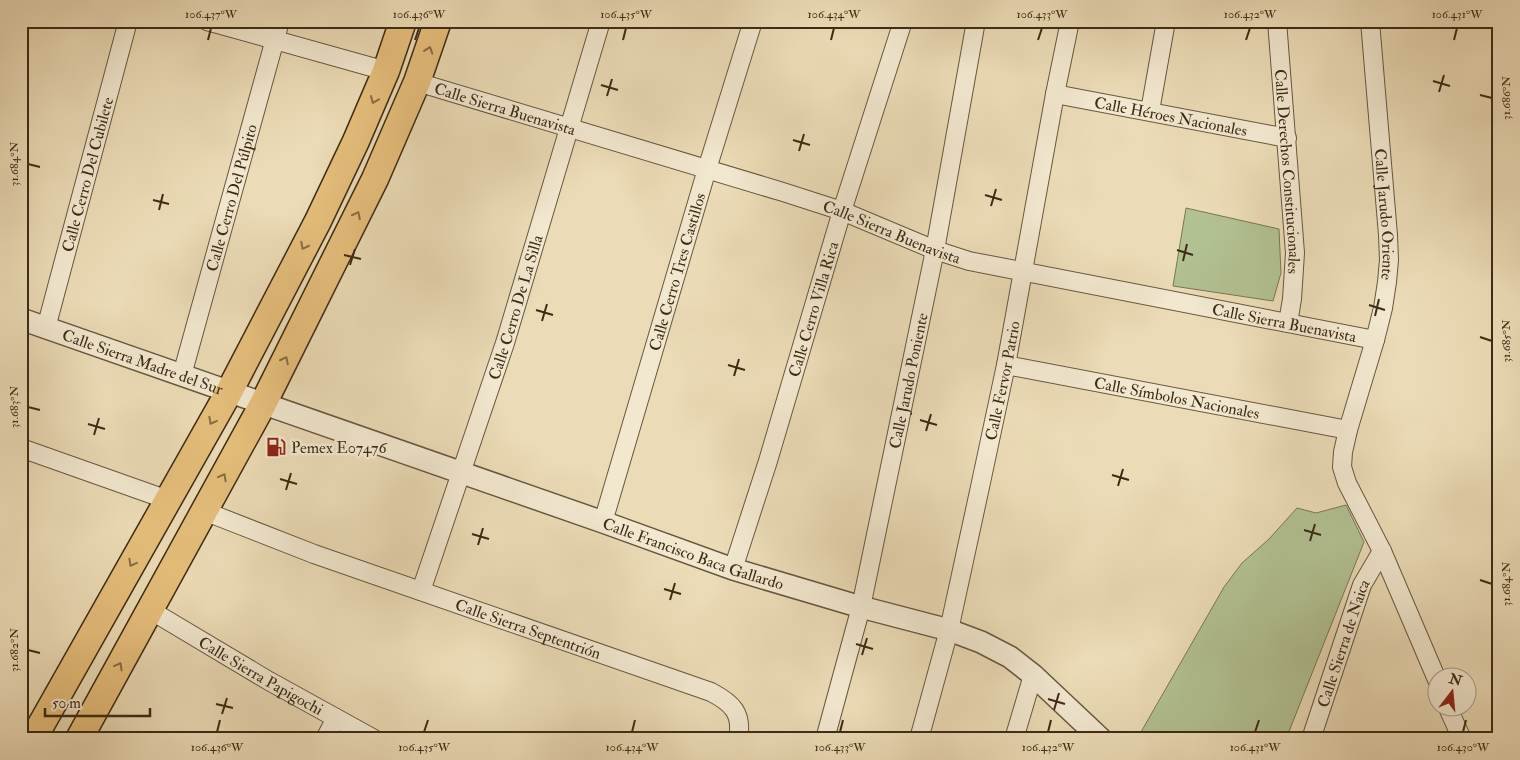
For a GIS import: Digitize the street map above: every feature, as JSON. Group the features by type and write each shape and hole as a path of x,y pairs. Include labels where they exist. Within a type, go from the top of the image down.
{"main road":[{"path":"33,739 228,392 325,206 386,71 403,21"},
{"path":"79,739 263,404 376,179 418,82 438,21"}],"street":[{"name":"Calle Cerro Del Cubilete","path":"46,328 128,21"},
{"path":"207,21 386,71"},
{"name":"Calle Cerro Del Púlpito","path":"182,375 280,21"},
{"name":"Calle Cerro De La Silla","path":"421,591 505,343 601,21"},
{"name":"Calle Cerro Tres Castillos","path":"603,522 706,168 753,21"},
{"name":"Calle Cerro Villa Rica","path":"734,569 842,211 903,21"},
{"name":"Calle Jarudo Poniente","path":"825,739 861,607 935,250 976,21"},
{"name":"Calle Fervor Patrio","path":"919,739 949,630 1006,365 1070,21"},
{"path":"1150,111 1166,21"},
{"name":"Calle Derechos Constitucionales","path":"1277,21 1295,253 1293,291 1288,323"},
{"name":"Calle Jarudo Oriente","path":"1370,21 1389,260 1386,290 1375,340 1348,430 1342,467 1347,483 1382,551 1432,668"},
{"name":"Calle Sierra Buenavista","path":"418,82 706,168 842,211 935,250 969,261 1375,340"},
{"name":"Calle Héroes Nacionales","path":"1055,94 1287,138"},
{"name":"Calle Sierra Madre del Sur","path":"21,319 263,404"},
{"name":"Calle Símbolos Nacionales","path":"1006,365 1348,430"},
{"name":"Calle Francisco Baca Gallardo","path":"263,404 734,569 861,607 949,630 981,642 1003,653 1033,675 1101,739"},
{"path":"21,448 168,500"},
{"name":"Calle Sierra Septentrión","path":"204,512 314,554 711,692 726,700 737,713 740,729 738,739"},
{"name":"Calle Sierra de Naica","path":"1311,739 1362,585 1382,551"},
{"name":"Calle Sierra Papigochi","path":"150,610 269,681 374,739"},
{"path":"1014,739 1033,675"},
{"path":"325,739 336,718"},
{"path":"1453,718 1462,739"}],"green space":[{"path":"1186,208 1279,229 1281,273 1273,301 1173,286"},
{"path":"1346,505 1364,542 1286,739 1137,739 1224,587 1242,563 1269,539 1297,508 1316,513"}],"place":[{"name":"Pemex E07476","path":"276,447"}]}
